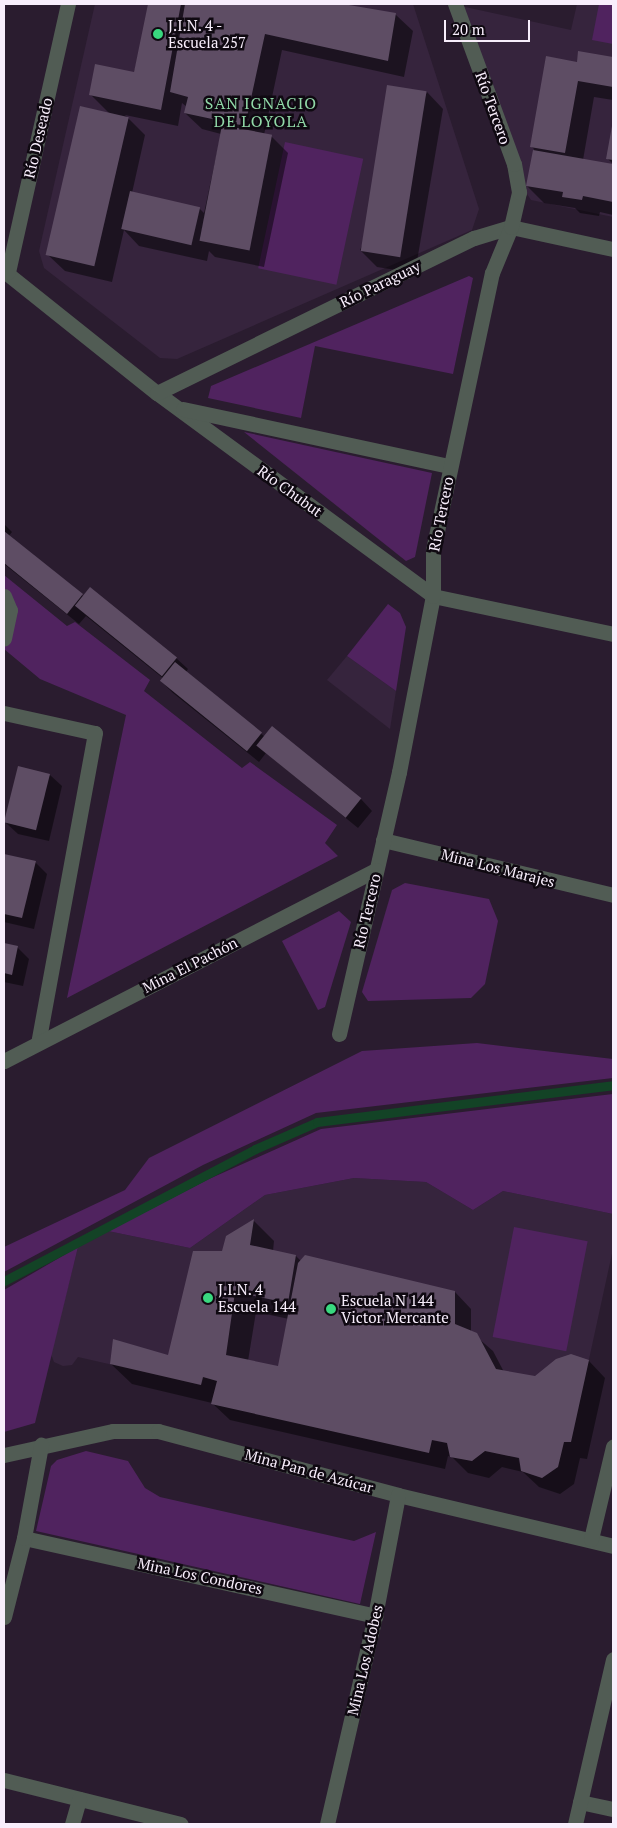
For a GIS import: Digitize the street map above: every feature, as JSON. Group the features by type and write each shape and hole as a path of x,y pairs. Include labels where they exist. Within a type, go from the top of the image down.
{"street":[{"name":"Río Deseado","path":"6,272 68,4"},
{"name":"Río Tercero","path":"338,1034 383,840 432,596 432,550 450,466 492,273 511,227 519,192 514,164 455,4"},
{"name":"Río Paraguay","path":"158,393 474,238 511,227 613,249"},
{"name":"Río Chubut","path":"6,272 158,393 432,596 613,634"},
{"path":"178,408 450,466"},
{"path":"4,596 10,610 4,638"},
{"path":"4,712 95,733 38,1043"},
{"name":"Mina Los Marajes","path":"383,840 613,895"},
{"name":"Mina El Pachón","path":"4,1060 376,870"},
{"name":"Mina Pan de Azúcar","path":"4,1455 41,1445 113,1431 158,1431 398,1495 591,1539 613,1546"},
{"path":"4,1617 24,1538 41,1445"},
{"path":"591,1539 613,1447"},
{"name":"Mina Los Adobes","path":"327,1824 375,1616 398,1495"},
{"name":"Mina Los Condores","path":"24,1538 375,1616"},
{"path":"575,1824 613,1659"},
{"path":"4,1780 181,1824"},
{"path":"72,1824 79,1800"},
{"path":"580,1802 613,1809"}],"shaded area":[{"path":"95,4 413,4 479,209 472,230 177,359 160,358 44,268 39,251"},
{"path":"577,4 613,4 613,217 531,200 517,179 456,5 571,30"},
{"path":"599,4 613,4 613,44 592,40"},
{"path":"285,142 363,159 336,285 258,268"},
{"path":"469,276 473,278 453,374 315,346 301,418 208,398 211,386"},
{"path":"244,432 432,473 415,557 406,561"},
{"path":"4,575 67,626 75,622 150,680 144,691 242,768 250,762 337,825 325,843 338,856 67,998 126,715 40,679 4,649"},
{"path":"388,604 400,613 406,627 396,691 347,656"},
{"path":"347,656 396,691 390,729 327,680"},
{"path":"405,883 489,899 498,921 485,984 471,998 368,1001 362,992 392,890"},
{"path":"339,911 351,922 325,1007 318,1010 282,941"},
{"path":"477,1043 613,1059 613,1078 316,1113 203,1165 4,1272 4,1247 125,1190 149,1158 362,1051"},
{"path":"613,1094 613,1214 503,1191 473,1210 426,1182 354,1178 265,1195 190,1248 108,1231 209,1179 321,1129"},
{"name":"Escuela N 144 Victor Mercante","path":"354,1178 426,1182 473,1210 503,1191 613,1214 613,1249 571,1442 564,1442 558,1467 542,1478 521,1471 518,1458 485,1451 472,1461 450,1457 447,1443 211,1404 217,1381 204,1377 201,1385 78,1357 72,1365 63,1366 54,1362 51,1354 78,1247 108,1231 190,1248 265,1195"},
{"path":"514,1227 588,1241 566,1351 493,1337"},
{"path":"78,1247 35,1423 4,1432 4,1290"},
{"path":"86,1451 128,1461 145,1488 160,1497 354,1541 376,1532 360,1604 36,1531 51,1466 57,1460"}],"building":[{"name":"J.I.N. 4 - Escuela 257","path":"148,4 181,4 161,110 89,95 95,64 134,72"},
{"path":"185,4 343,4 396,13 388,61 265,34 245,126 184,113 188,97 170,92"},
{"path":"578,51 613,57 613,87 578,81 565,153 530,147 546,56 577,62"},
{"path":"387,85 427,91 400,257 361,251"},
{"path":"80,106 129,117 94,266 46,255"},
{"path":"222,125 272,135 250,251 199,241"},
{"path":"613,127 613,160 606,159"},
{"path":"533,150 613,164 613,202 583,196 582,200 562,197 563,192 526,186"},
{"path":"130,191 200,207 191,245 121,229"},
{"path":"4,531 83,594 67,614 4,563"},
{"path":"90,587 177,657 162,676 75,606"},
{"path":"175,662 262,732 247,751 160,681"},
{"path":"272,726 361,798 346,818 256,745"},
{"path":"18,766 50,774 36,830 4,822"},
{"path":"4,854 36,861 22,918 4,914"},
{"path":"4,943 18,946 12,975 4,973"},
{"path":"254,1219 250,1245 296,1255 288,1303 235,1292 226,1355 278,1366 298,1263 305,1255 455,1291 455,1324 477,1333 496,1369 535,1376 556,1359 571,1354 589,1360 571,1442 564,1442 558,1467 542,1478 521,1471 519,1458 485,1451 472,1461 450,1457 447,1443 432,1440 429,1453 211,1404 217,1381 203,1377 201,1385 110,1364 113,1339 168,1355 193,1251 222,1251 226,1236"}],"waterway":[{"path":"4,1281 255,1149 317,1122 613,1085"}],"place":[{"name":"J.I.N. 4 - Escuela 257","path":"158,34"},
{"name":"J.I.N. 4 Escuela 144","path":"208,1298"},
{"name":"Escuela N 144 Victor Mercante","path":"331,1309"}],"district":[{"name":"SAN IGNACIO DE LOYOLA","path":"261,112"}]}
